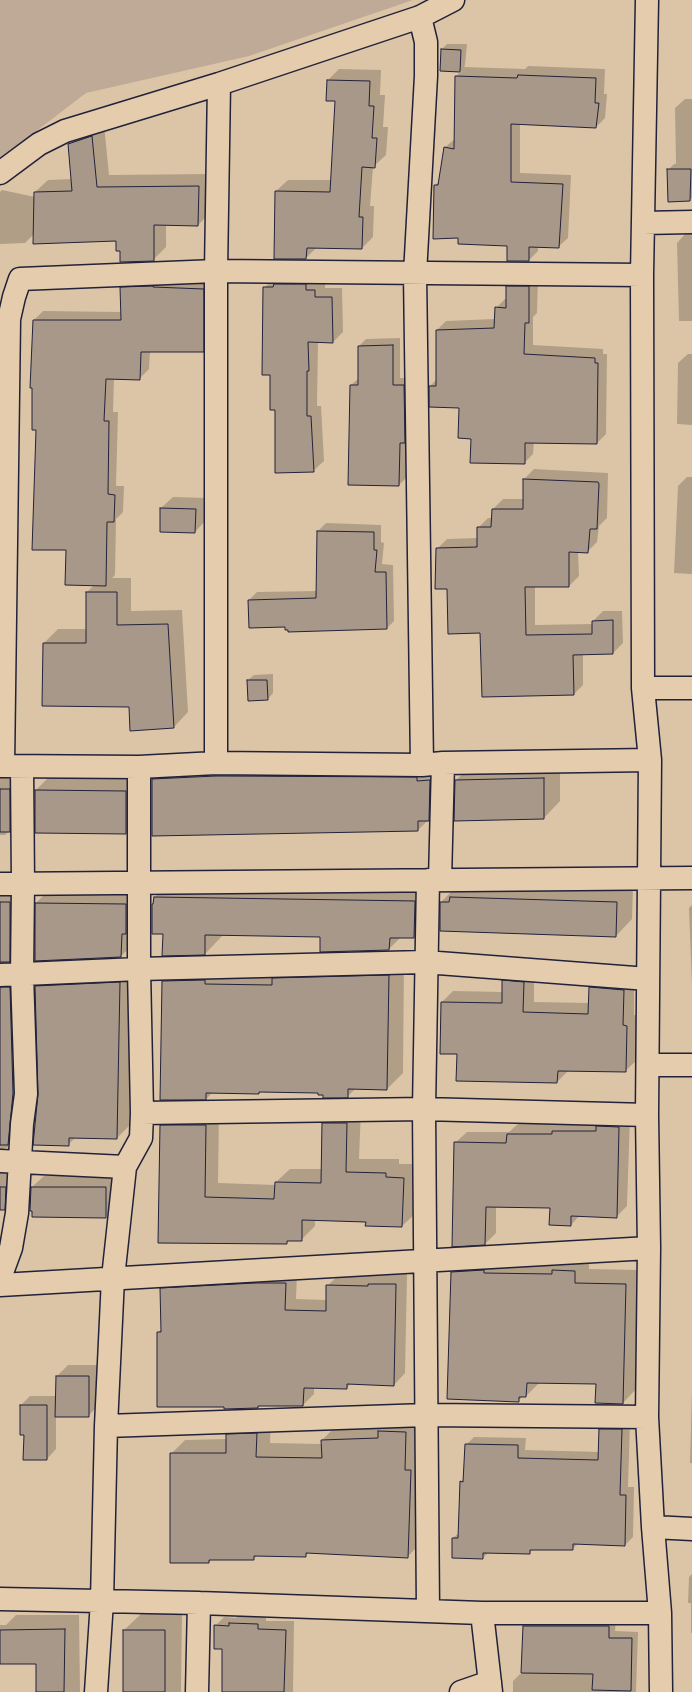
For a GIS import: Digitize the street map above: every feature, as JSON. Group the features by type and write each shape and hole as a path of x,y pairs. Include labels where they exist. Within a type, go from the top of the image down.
{"street":[{"path":"0,174 39,144 65,131 220,84 420,17 453,0"},
{"path":"647,0 642,275 643,688 650,760 647,1115 650,1248 646,1417 660,1613 661,1692"},
{"path":"420,17 426,42 426,76 415,274 432,764 434,880 425,962 424,1109 428,1611"},
{"path":"216,763 216,272 220,84"},
{"path":"643,223 692,222"},
{"path":"0,1278 10,1248 17,1213 10,1161 26,1094 22,975 23,884 8,766 9,319 20,279 216,272 642,275"},
{"path":"643,688 692,688"},
{"path":"8,766 139,767 216,763 432,764 650,760"},
{"path":"96,1692 102,1602 106,1426 113,1278 125,1167 141,1138 139,767"},
{"path":"0,884 139,884 692,878"},
{"path":"0,975 139,969 425,962 648,979"},
{"path":"648,1065 692,1065"},
{"path":"142,1114 424,1109 647,1115"},
{"path":"10,1161 125,1167"},
{"path":"0,1285 650,1248"},
{"path":"106,1426 426,1415 646,1417"},
{"path":"653,1527 692,1529"},
{"path":"0,1599 199,1603 482,1613 660,1613"},
{"path":"197,1692 199,1603"},
{"path":"461,1692 490,1687 482,1613"}],"shaded area":[{"path":"0,0 413,0 249,56 86,93 0,159"}],"building":[{"path":"441,49 461,50 460,72 440,71"},
{"path":"518,75 596,78 595,103 599,103 596,128 511,124 511,182 563,184 559,248 529,247 529,261 507,261 507,246 458,244 458,238 433,239 434,185 438,185 444,147 454,149 455,76 517,78"},
{"path":"327,80 370,81 369,106 374,106 372,138 377,138 375,168 362,167 359,217 363,217 362,249 307,248 306,259 274,259 275,191 330,192 335,101 326,101"},
{"path":"92,136 97,187 199,186 198,226 154,225 154,261 120,262 120,251 116,251 116,241 33,244 34,192 72,191 68,144"},
{"path":"667,169 691,169 690,201 668,202"},
{"path":"274,284 306,284 306,290 315,290 315,297 332,297 333,343 308,342 309,371 307,371 307,416 311,416 314,472 275,473 275,410 270,410 270,375 262,375 263,287 273,287"},
{"path":"153,286 204,289 204,352 141,352 140,380 106,379 104,421 109,421 108,494 115,495 114,522 107,522 106,586 65,585 66,550 32,550 36,430 32,430 32,388 30,388 33,320 121,320 120,287"},
{"path":"506,286 529,286 529,323 525,323 524,354 595,358 595,363 598,363 597,444 525,443 525,464 470,463 471,439 458,438 459,408 429,407 429,386 436,386 436,330 494,328 495,307 506,308"},
{"path":"393,345 393,385 404,385 405,443 400,443 399,486 348,485 350,385 358,385 358,346"},
{"path":"523,479 598,482 599,484 597,529 590,529 588,553 569,552 569,587 525,587 526,635 592,634 592,621 613,620 613,654 573,655 574,695 482,697 480,633 448,634 447,589 435,589 436,548 477,547 477,527 491,527 492,509 523,509"},
{"path":"160,508 196,509 195,533 160,532"},
{"path":"317,531 374,532 374,550 377,550 375,572 386,572 387,629 288,632 288,630 285,630 285,627 249,628 248,600 316,598"},
{"path":"86,592 117,592 117,625 168,624 174,728 130,731 129,707 42,706 43,643 86,643"},
{"path":"247,680 267,680 268,700 248,701"},
{"path":"216,776 417,777 417,781 430,780 429,821 418,821 418,831 152,836 152,779"},
{"path":"544,778 544,819 454,821 455,780"},
{"path":"0,789 10,789 10,832 0,832"},
{"path":"35,790 126,791 126,834 35,833"},
{"path":"154,897 415,901 414,938 390,938 389,950 320,952 320,937 205,935 205,955 162,956 163,934 152,934 152,904"},
{"path":"450,897 617,902 616,937 440,931 440,902 449,902"},
{"path":"0,902 10,902 10,962 0,962"},
{"path":"35,903 126,904 126,934 122,934 121,957 35,961"},
{"path":"389,975 387,1090 348,1089 348,1098 323,1098 323,1095 318,1095 318,1093 259,1092 259,1094 206,1093 206,1100 160,1100 162,981 205,980 205,984 272,985 272,978"},
{"path":"502,980 524,982 523,1012 588,1014 589,987 624,990 623,1025 627,1026 626,1072 558,1071 557,1083 456,1081 457,1054 440,1054 441,1002 502,1003"},
{"path":"120,982 117,1139 69,1138 69,1146 33,1145 38,1094 35,986"},
{"path":"0,987 10,987 13,1093 8,1145 0,1145"},
{"path":"322,1123 347,1123 346,1172 386,1173 386,1177 404,1178 402,1227 365,1226 366,1222 302,1220 302,1241 287,1241 287,1244 158,1243 160,1125 206,1125 205,1197 274,1199 275,1182 321,1183"},
{"path":"596,1126 619,1127 617,1218 571,1216 571,1226 549,1225 550,1208 486,1207 485,1245 452,1247 454,1142 506,1143 507,1134 552,1134 552,1131 596,1131"},
{"path":"0,1187 6,1187 5,1210 0,1210"},
{"path":"31,1187 106,1187 106,1218 32,1217 32,1211 30,1211"},
{"path":"484,1270 484,1273 552,1274 552,1270 575,1271 575,1283 626,1284 623,1404 595,1403 596,1384 527,1383 526,1397 519,1397 519,1402 447,1399 451,1272"},
{"path":"255,1283 286,1283 285,1310 326,1311 326,1285 368,1286 368,1284 396,1284 394,1386 347,1384 347,1389 304,1388 303,1406 258,1406 258,1408 224,1409 224,1407 157,1407 157,1332 161,1332 160,1288"},
{"path":"56,1376 89,1376 89,1417 55,1417"},
{"path":"20,1405 47,1405 47,1460 23,1460 24,1435 20,1435"},
{"path":"599,1429 622,1429 620,1495 626,1495 625,1546 573,1544 573,1550 530,1550 530,1554 483,1553 483,1559 452,1558 452,1538 458,1538 460,1481 463,1482 465,1444 518,1445 518,1458 598,1460"},
{"path":"378,1431 406,1432 405,1470 411,1470 408,1558 306,1553 306,1557 254,1556 254,1560 209,1560 209,1563 170,1563 170,1453 226,1453 226,1434 257,1433 256,1457 322,1458 321,1440 378,1438"},
{"path":"229,1623 258,1624 258,1629 286,1630 284,1692 222,1692 222,1649 214,1649 214,1625 229,1626"},
{"path":"523,1626 609,1626 609,1638 632,1638 631,1691 592,1690 593,1674 521,1673"},
{"path":"65,1629 64,1692 36,1692 36,1664 0,1664 0,1630"},
{"path":"123,1630 165,1630 165,1692 123,1692"}]}
